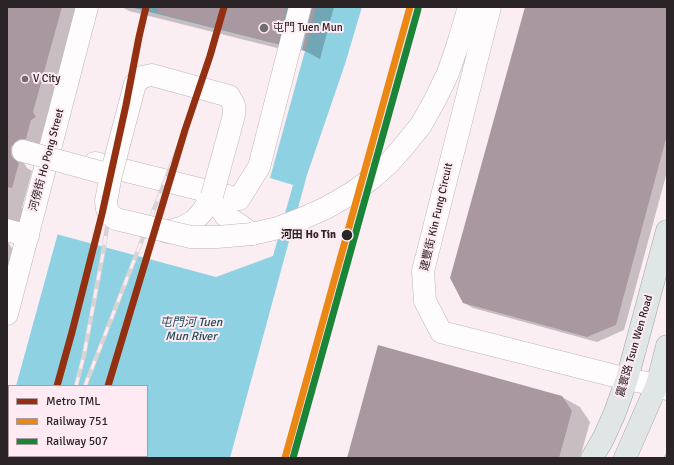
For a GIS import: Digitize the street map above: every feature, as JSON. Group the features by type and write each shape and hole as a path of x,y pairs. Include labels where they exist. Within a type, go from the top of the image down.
{"main road":[{"name":"震寰路 Tsun Wen Road","path":"592,458 614,415 627,379 667,230"},
{"path":"625,458 662,387 667,346"}],"street":[{"name":"河傍街 Ho Pong Street","path":"7,314 17,233 50,151 87,7"},
{"path":"50,151 239,199 259,167 300,7"},
{"path":"167,232 194,221 203,211 212,196 234,114 234,105 228,96 152,75 142,77 136,84 112,175 106,201 107,209 110,215 116,219 167,232 191,237 217,237 252,234 278,228 326,208 352,193 371,179 394,157 421,125 435,100 448,73 469,7"},
{"name":"建豐街 Kin Fung Circuit","path":"490,7 423,271 425,301 441,332 662,387"},
{"path":"23,151 112,175"},
{"path":"212,196 225,215 252,234"}],"water":[{"name":"屯門河 Tuen Mun River","path":"120,7 362,7 345,64 307,175 230,458 7,458 8,415 8,457 148,457 148,385 16,385"}],"pier":[{"path":"118,7 130,7 305,51 270,178 293,185 273,256 216,277 56,234"}],"building":[{"name":"V City","path":"7,7 62,7 33,112 36,117 31,120 26,139 20,139 11,147 11,155 19,163 12,188 7,187"},
{"name":"屯門 Tuen Mun","path":"158,7 287,7 278,44 157,13"},
{"path":"312,7 316,7 305,51 302,50"},
{"path":"525,7 667,7 667,135 616,325 587,337 463,303 450,278"},
{"path":"378,345 562,396 572,411 559,458 347,458"}],"railway":[{"path":"76,385 84,355 103,253 126,105"},
{"path":"85,385 185,130"}],"metro line":[{"name":"TML","path":"57,385 102,214 146,7"},
{"name":"TML","path":"108,385 185,130 210,56 224,7"}],"rail line":[{"name":"751","path":"285,458 410,7"},
{"name":"507","path":"293,458 418,9"}],"place":[{"name":"屯門 Tuen Mun","path":"264,28"},
{"name":"V City","path":"25,79"},
{"name":"河田 Ho Tin","path":"347,235"}]}
